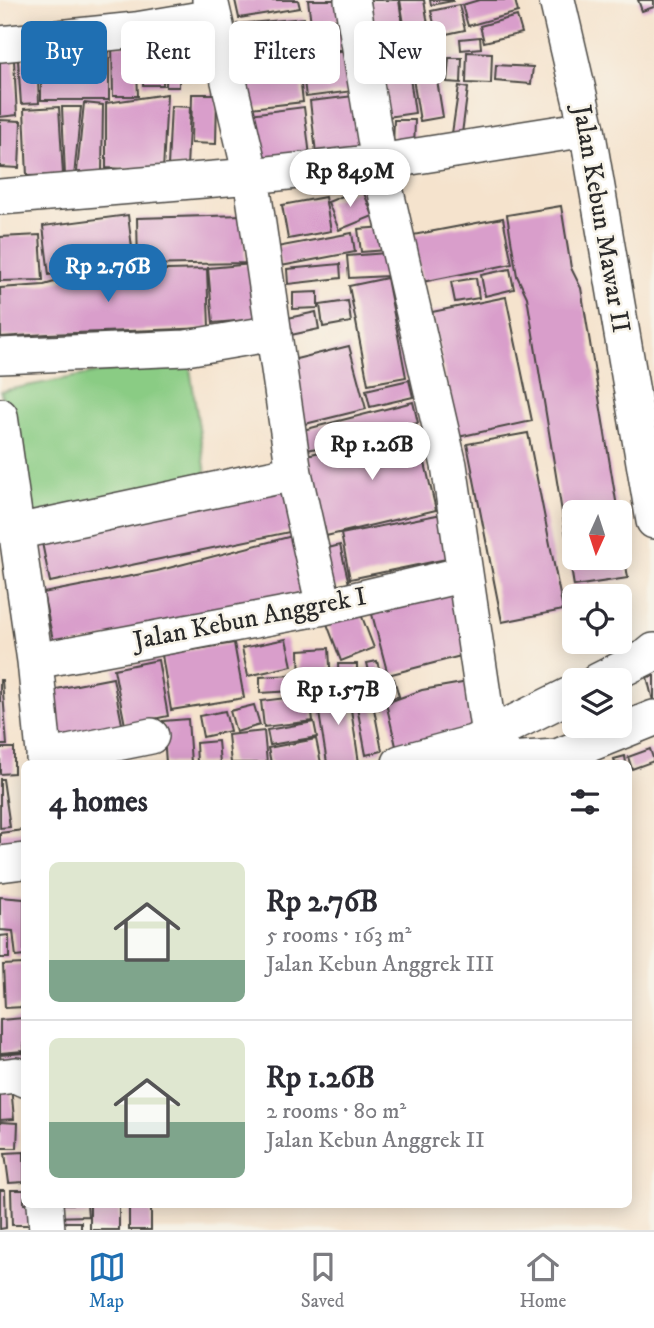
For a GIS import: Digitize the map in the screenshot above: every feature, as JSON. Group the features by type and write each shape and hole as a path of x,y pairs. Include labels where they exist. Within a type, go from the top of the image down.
{"street":[{"path":"352,0 379,162 449,466 465,573 481,739 485,755 508,760 557,757 654,718"},
{"name":"Jalan Kebun Mawar II","path":"557,0 587,129 654,521"},
{"path":"0,44 136,30 212,8 251,176 294,473 324,607"},
{"path":"0,197 251,176 379,162 587,129"},
{"path":"0,356 186,348 274,333"},
{"path":"0,416 35,661 44,760"},
{"path":"16,532 294,473"},
{"name":"Jalan Kebun Anggrek I","path":"35,661 324,607 465,573"},
{"path":"624,668 654,651"},
{"path":"410,760 481,739 562,698"},
{"path":"48,760 151,736"},
{"path":"0,864 21,861"},
{"path":"0,1077 16,1075 21,1078"},
{"path":"45,1208 47,1230"}],"green space":[{"path":"188,355 207,481 22,517 1,391"}],"building":[{"path":"235,0 298,0 300,8 239,18"},
{"path":"308,0 347,0 349,18 311,21"},
{"path":"370,0 399,0 402,21 373,21"},
{"path":"400,0 424,0 427,21 403,21"},
{"path":"430,0 453,0 453,1 431,5"},
{"path":"479,0 515,0 518,12 468,26 462,5"},
{"path":"638,0 654,0 654,7 642,11"},
{"path":"459,5 465,30 446,34 446,21 433,21 431,11"},
{"path":"517,16 522,33 484,42 480,26"},
{"path":"304,18 304,21 270,21"},
{"path":"354,23 354,49 340,50 340,24"},
{"path":"480,37 481,48 461,50 460,39"},
{"path":"112,45 121,45 121,84 138,84 138,96 113,96"},
{"path":"109,46 109,100 41,100 41,84 107,84"},
{"path":"354,50 354,84 360,84 361,90 306,97 304,84 340,84 340,52"},
{"path":"467,52 492,53 491,84 466,83"},
{"path":"449,58 462,58 461,83 447,82"},
{"path":"0,60 14,60 17,115 0,117"},
{"path":"18,60 21,60 21,84 38,84 39,103 21,104"},
{"path":"496,65 533,67 531,84 495,81"},
{"path":"166,84 179,84 179,87 166,87"},
{"path":"239,84 301,84 303,102 242,109"},
{"path":"382,84 411,84 415,113 387,117"},
{"path":"414,84 438,84 443,117 420,121"},
{"path":"459,86 468,88 461,141 451,140"},
{"path":"167,94 163,171 106,168 106,103"},
{"path":"192,94 217,94 216,144 191,143"},
{"path":"363,95 369,146 316,153 310,101"},
{"path":"84,103 103,105 102,174 77,172"},
{"path":"171,106 190,107 187,167 168,166"},
{"path":"59,107 63,175 27,176 24,109"},
{"path":"62,107 81,107 74,176 65,175"},
{"path":"304,107 310,156 248,163 242,115"},
{"path":"0,120 21,121 19,168 0,167"},
{"path":"394,120 415,120 414,149 393,148"},
{"path":"362,188 373,216 339,230 328,202"},
{"path":"325,197 331,231 288,239 282,205"},
{"path":"561,206 571,268 581,288 616,500 562,500 562,512 527,297 517,276 507,215"},
{"path":"128,215 134,264 49,275 43,226"},
{"path":"244,215 245,263 138,265 137,218"},
{"path":"503,218 512,264 422,282 413,235"},
{"path":"385,227 386,250 361,252 358,229"},
{"path":"352,233 355,252 281,266 277,247"},
{"path":"40,235 43,280 0,281 0,237"},
{"path":"387,253 389,276 349,278 347,256"},
{"path":"253,264 258,319 213,323 208,268"},
{"path":"340,264 341,278 288,284 287,269"},
{"path":"207,269 209,328 1,337 0,288 44,285 90,272"},
{"path":"510,269 514,289 485,296 481,275"},
{"path":"387,278 406,377 368,384 349,286"},
{"path":"476,278 479,298 455,302 451,282"},
{"path":"318,292 318,308 293,309 293,293"},
{"path":"506,297 532,421 458,437 432,312"},
{"path":"348,301 351,322 323,327 320,305"},
{"path":"316,312 319,329 277,338 274,321"},
{"path":"349,346 366,409 305,424 288,361"},
{"path":"409,380 413,397 370,407 366,390"},
{"path":"413,402 418,423 308,450 303,430"},
{"path":"417,429 436,510 326,536 307,455"},
{"path":"528,433 562,610 502,622 467,444"},
{"path":"289,482 299,530 50,582 40,533"},
{"path":"442,514 451,558 350,579 341,534"},
{"path":"300,534 315,590 55,649 43,593 157,571"},
{"path":"340,545 349,584 322,590 313,552"},
{"path":"571,570 627,570 628,578 574,584"},
{"path":"460,591 476,652 388,675 372,614"},
{"path":"359,609 374,648 341,661 326,621"},
{"path":"286,639 292,666 248,676 242,648"},
{"path":"234,643 244,698 171,710 162,655"},
{"path":"329,648 331,684 300,686 299,650"},
{"path":"158,660 168,716 125,725 114,669"},
{"path":"377,661 381,677 371,679 367,663"},
{"path":"338,664 357,664 357,685 339,685"},
{"path":"292,675 293,691 260,693 260,677"},
{"path":"654,676 654,701 653,701 647,677"},
{"path":"113,678 123,729 51,744 41,692"},
{"path":"394,679 399,696 375,703 369,686"},
{"path":"2,680 7,745 0,745"},
{"path":"474,681 483,730 396,746 386,703 422,690"},
{"path":"348,689 359,760 327,760 316,694"},
{"path":"371,693 382,751 366,755 355,696"},
{"path":"310,695 313,721 264,727 261,701"},
{"path":"254,705 260,725 236,732 230,711"},
{"path":"225,711 230,731 203,737 199,716"},
{"path":"188,719 191,760 166,760 163,721"},
{"path":"314,722 317,737 270,745 267,730"},
{"path":"264,731 267,760 231,760 228,735"},
{"path":"316,739 320,760 270,760 268,748"},
{"path":"218,741 220,760 197,760 196,743"},
{"path":"0,748 14,748 14,773 0,774"},
{"path":"650,749 654,761 632,769 632,760 628,757"},
{"path":"0,779 3,779 10,827 0,828"},
{"path":"21,830 21,855 0,857 0,833"},
{"path":"0,897 21,899 21,956 16,957 13,931 0,930"},
{"path":"9,935 9,958 0,958 0,936"},
{"path":"21,964 21,1007 5,1008 3,965"},
{"path":"21,1018 21,1051 0,1053 0,1020"},
{"path":"21,1053 21,1072 3,1075 0,1055"},
{"path":"11,1086 14,1119 0,1120 0,1087"},
{"path":"0,1122 18,1123 17,1148 0,1148"},
{"path":"21,1152 21,1182 9,1183 5,1153"},
{"path":"0,1190 5,1190 6,1228 0,1229"},
{"path":"11,1190 21,1190 21,1208 43,1208 44,1225 12,1225"},
{"path":"51,1208 87,1208 88,1216 51,1217"},
{"path":"90,1208 119,1208 119,1230 90,1230"},
{"path":"129,1208 151,1208 151,1230 129,1230"},
{"path":"59,1222 81,1222 81,1230 59,1230"}]}
